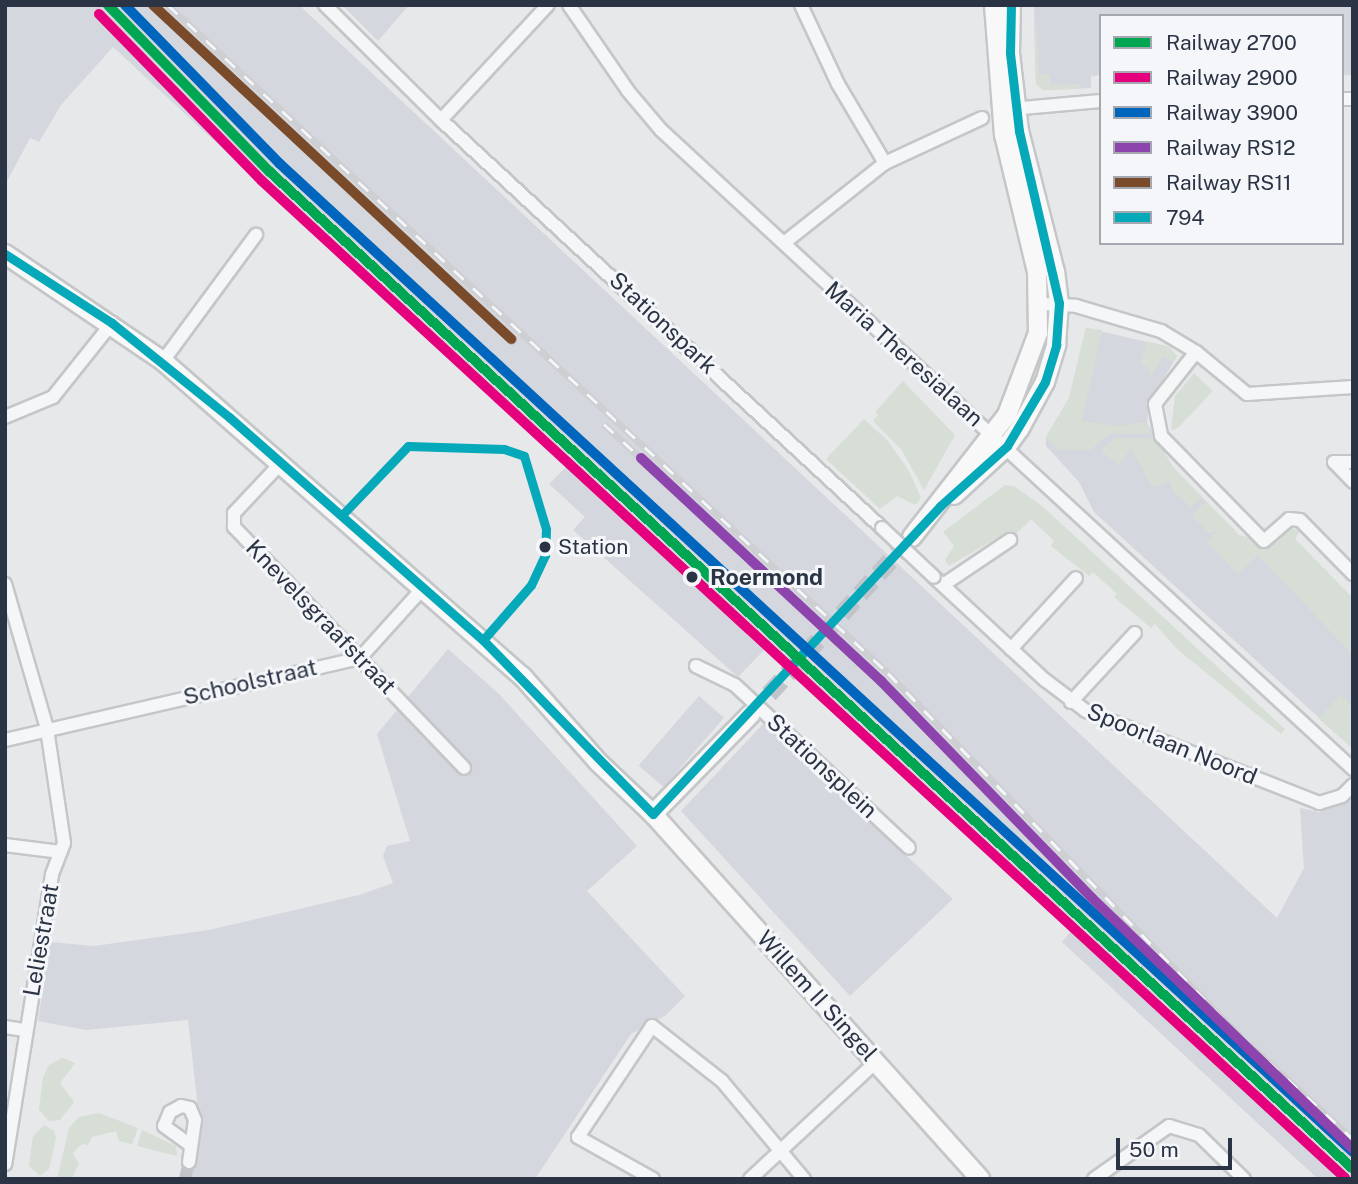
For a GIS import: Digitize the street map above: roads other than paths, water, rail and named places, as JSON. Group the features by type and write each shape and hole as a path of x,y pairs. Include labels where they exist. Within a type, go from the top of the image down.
{"main road":[{"path":"912,537 940,506 1007,446 1045,382 1056,345 1059,303 996,69 994,5"},
{"path":"940,506 1007,415 1028,369 1041,304 1007,150 1011,5"},
{"name":"Willem II Singel","path":"5,254 112,323 163,361 424,587 522,676 598,762 653,814 980,1179"},
{"name":"Stationsplein","path":"653,814 751,714"}],"street":[{"path":"324,5 441,120 548,5"},
{"name":"Maria Theresialaan","path":"569,5 661,130 1007,446 1094,533 1353,769"},
{"path":"801,5 838,84 885,163"},
{"path":"1009,110 1099,101"},
{"path":"784,243 885,163 982,118"},
{"name":"Stationspark","path":"441,120 882,528"},
{"path":"163,361 256,235"},
{"path":"1041,304 1059,303 1161,331 1196,352 1247,394 1353,387"},
{"path":"5,417 53,397 112,323"},
{"path":"1196,352 1155,404 1155,425 1161,436 1264,541 1289,519 1300,520 1353,574"},
{"path":"1353,462 1334,462 1353,482"},
{"name":"Knevelsgraafstraat","path":"281,463 234,513 233,527 464,768"},
{"name":"Spoorlaan Noord","path":"882,528 1011,649 1072,702 1115,724 1319,803 1342,796 1353,785"},
{"path":"938,581 1010,540"},
{"path":"1011,649 1076,578"},
{"name":"Leliestraat","path":"5,584 47,729 64,843 54,867 24,1030 5,1164"},
{"path":"360,658 424,587"},
{"path":"1072,702 1135,633"},
{"name":"Schoolstraat","path":"5,740 360,658"},
{"name":"Stationsplein","path":"696,666 735,685 909,848"},
{"path":"5,845 61,852"},
{"path":"653,1179 578,1137 652,1026 722,1081 782,1149 804,1179"},
{"path":"5,1027 24,1030"},
{"path":"750,1179 876,1062"},
{"path":"1094,1179 1169,1126 1199,1135 1244,1179"},
{"path":"189,1144 189,1162"}],"tunnel":[{"path":"751,714 912,537"},
{"path":"185,1179 189,1162"}],"railway":[{"path":"168,5 888,673 1240,1036"},
{"path":"604,424 641,458"},
{"path":"1249,1044 1353,1139"}],"rail line":[{"name":"2700","path":"108,5 270,172 1353,1169"},
{"name":"3900","path":"125,5 279,163 1353,1152"},
{"name":"RS11","path":"153,5 511,339"},
{"name":"2900","path":"99,14 262,181 1345,1178"},
{"name":"RS12","path":"641,458 881,681 1092,898 1353,1149"}],"place":[{"name":"Station","path":"545,547"},
{"name":"Roermond","path":"692,577"}]}
